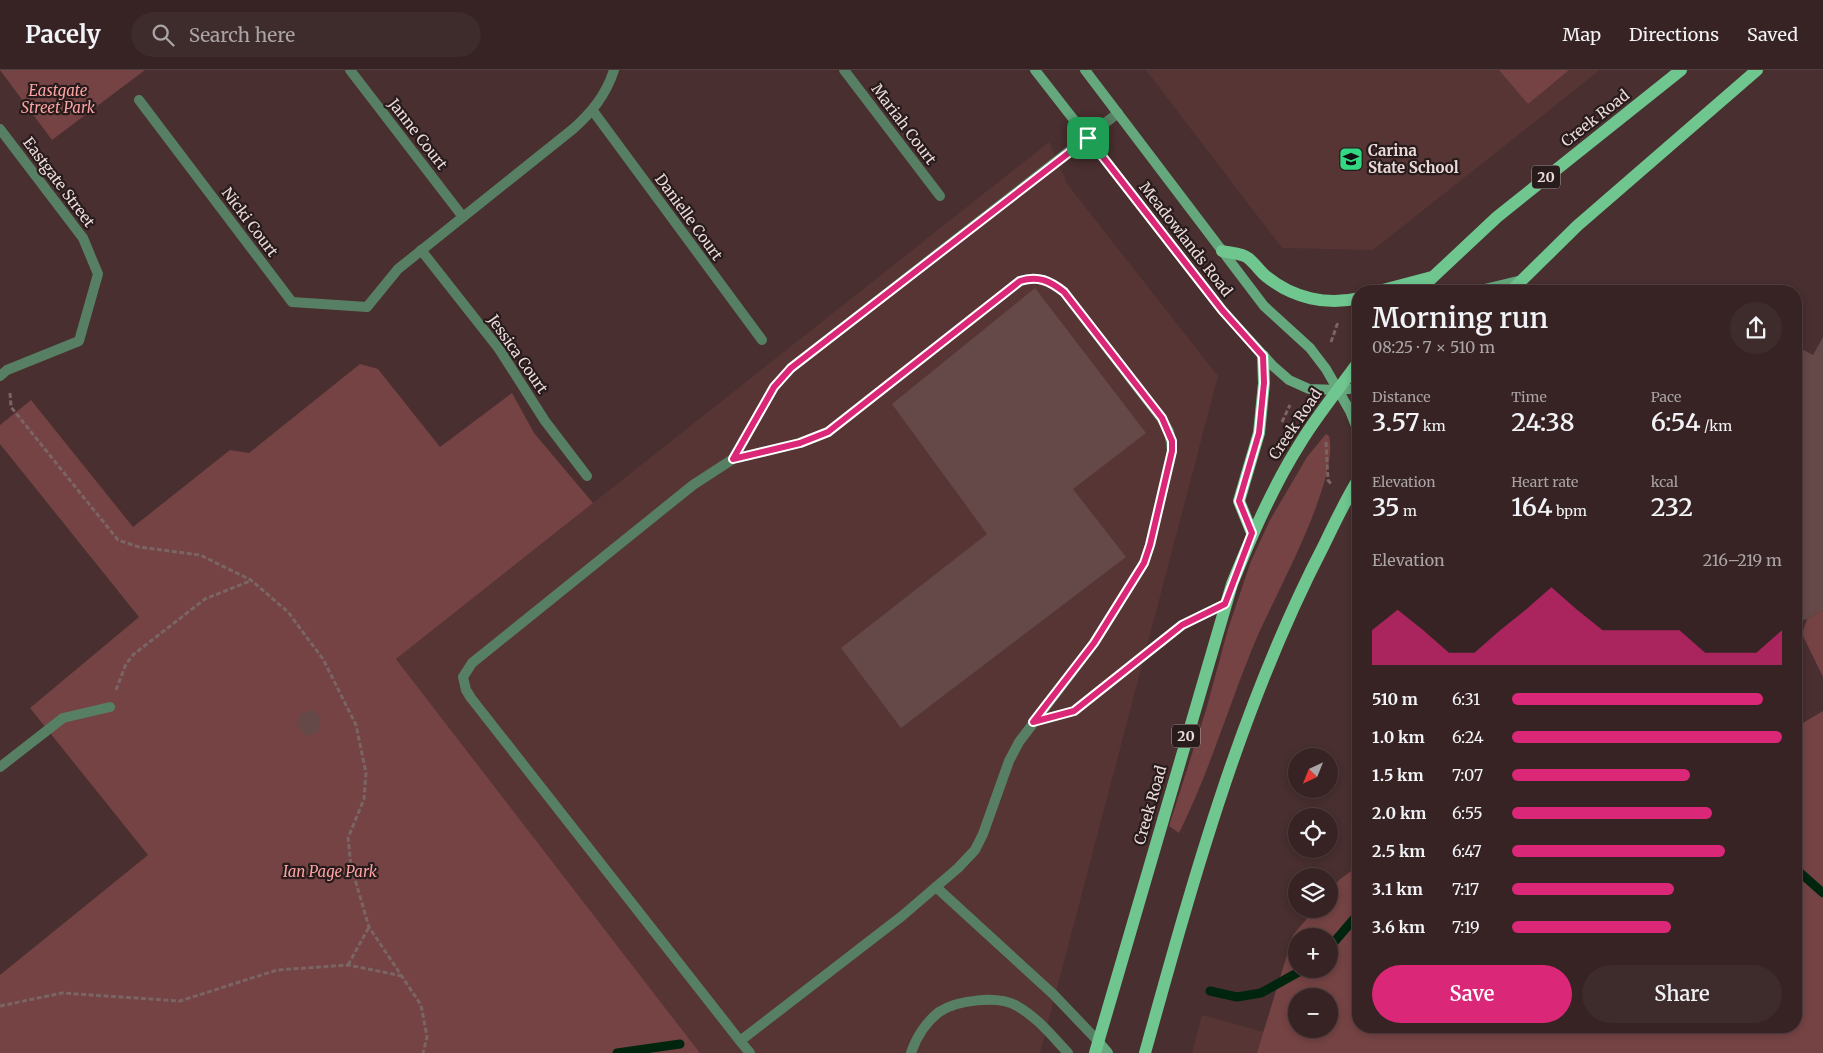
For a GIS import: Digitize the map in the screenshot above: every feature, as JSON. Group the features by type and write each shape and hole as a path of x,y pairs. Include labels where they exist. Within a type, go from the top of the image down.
{"main road":[{"name":"Meadowlands Road","path":"1035,70 1222,310 1263,356 1289,380 1298,385 1309,389 1352,389"},
{"name":"Meadowlands Road","path":"1085,70 1264,306 1320,360 1352,418"},
{"name":"Creek Road","path":"1424,285 1461,249 1523,196 1682,70"},
{"path":"1518,285 1577,226 1757,70"},
{"path":"1222,251 1247,256 1266,277 1297,294 1314,300 1333,302 1352,299"},
{"path":"1401,285 1433,276"},
{"path":"1502,285 1523,280"},
{"path":"1252,533 1239,501 1259,433 1264,383 1263,356"},
{"name":"Creek Road","path":"1096,1047 1225,604 1252,533 1301,441 1352,370"},
{"path":"1145,1053 1204,850 1261,683 1303,586 1352,491"},
{"path":"1096,1047 1108,1053"}],"street":[{"name":"Janne Court","path":"350,70 463,217"},
{"path":"422,250 593,111 608,86 614,70"},
{"name":"Mariah Court","path":"844,70 940,196"},
{"name":"Nicki Court","path":"139,100 292,302 367,307 398,268 422,250"},
{"name":"Danielle Court","path":"593,111 762,340"},
{"path":"733,459 774,387 791,368 1088,138 1118,112"},
{"name":"Eastgate Street","path":"0,129 83,238 98,274 79,341 3,373"},
{"name":"Jessica Court","path":"422,250 499,349 545,421 587,476"},
{"path":"740,1041 902,916 967,860 975,850 983,834 1009,761 1033,722 1094,643 1144,563 1172,451 1172,441 1162,418 1064,292 1043,279 1030,278 1020,281 828,432 800,443 733,459 693,485 472,663 463,677 466,690 471,698 740,1041 750,1053"},
{"path":"1033,722 1074,711 1182,625 1225,604"},
{"path":"0,767 63,718 110,707"},
{"path":"936,887 1053,994 1096,1047"},
{"path":"911,1053 921,1032 940,1012 965,1003 992,1000 1017,1005 1038,1021 1068,1053"}],"path":[{"path":"1331,343 1338,320"},
{"path":"3,373 11,407 118,540 139,547 200,555 251,580 288,612 323,659 356,725 366,773 364,798 348,838 351,866 369,927 421,1005 427,1037 423,1053"},
{"path":"1320,436 1326,441 1328,480 1332,485"},
{"path":"110,707 126,664 134,654 205,599 251,580"},
{"path":"348,965 369,927"},
{"path":"0,1006 62,993 180,1001 277,970 348,965 402,976"}],"shaded area":[{"name":"Carina State School","path":"1146,70 1600,70 1373,250 1282,248"},
{"path":"1049,142 1068,185 1218,376 1040,1053 700,1053 396,659"},
{"path":"1202,1015 1264,1032 1259,1051 1257,1053 1192,1053"}],"green space":[{"name":"Eastgate Street Park","path":"0,70 145,70 52,140"},
{"path":"1499,70 1569,70 1528,104"},
{"name":"Ian Page Park","path":"360,364 378,369 440,447 512,393 534,433 593,503 396,659 700,1053 0,1053 0,975 148,855 30,708 139,617 0,444 0,425 31,400 133,527 230,450 249,453"},
{"path":"1326,434 1329,436 1330,455 1325,479 1316,506 1292,564 1258,635 1211,759 1179,833 1169,826 1206,710 1228,629 1251,561 1270,520 1307,457"},
{"path":"1823,610 1823,677 1802,634 1807,619"},
{"path":"1823,711 1823,1053 1257,1053 1288,951 1288,978 1338,978 1338,928 1299,928 1307,918 1338,918 1338,881 1352,870 1352,1033 1802,1033 1802,723"}],"building":[{"path":"1035,288 1146,433 1073,489 1126,557 901,728 841,648 987,534 892,404"},
{"path":"1823,337 1823,610 1802,620 1802,349 1813,355"},
{"path":"312,710 321,718 319,731 307,736 297,726 300,714"}],"waterway":[{"path":"1802,874 1823,893"},
{"path":"1338,938 1352,921"},
{"path":"1210,991 1237,997 1261,993 1288,978"},
{"path":"617,1053 680,1044"}],"place":[{"name":"Carina State School","path":"1351,159"}],"route":[{"path":"1088,138 1222,310 1263,356 1264,383 1259,433 1239,501 1252,533 1225,604 1182,625 1074,711 1033,722 1094,643 1144,563 1172,451 1169,431 1162,418 1064,292 1054,284 1043,279 1030,278 1020,281 828,432 800,443 733,459 774,387 791,368 1088,138"}]}
